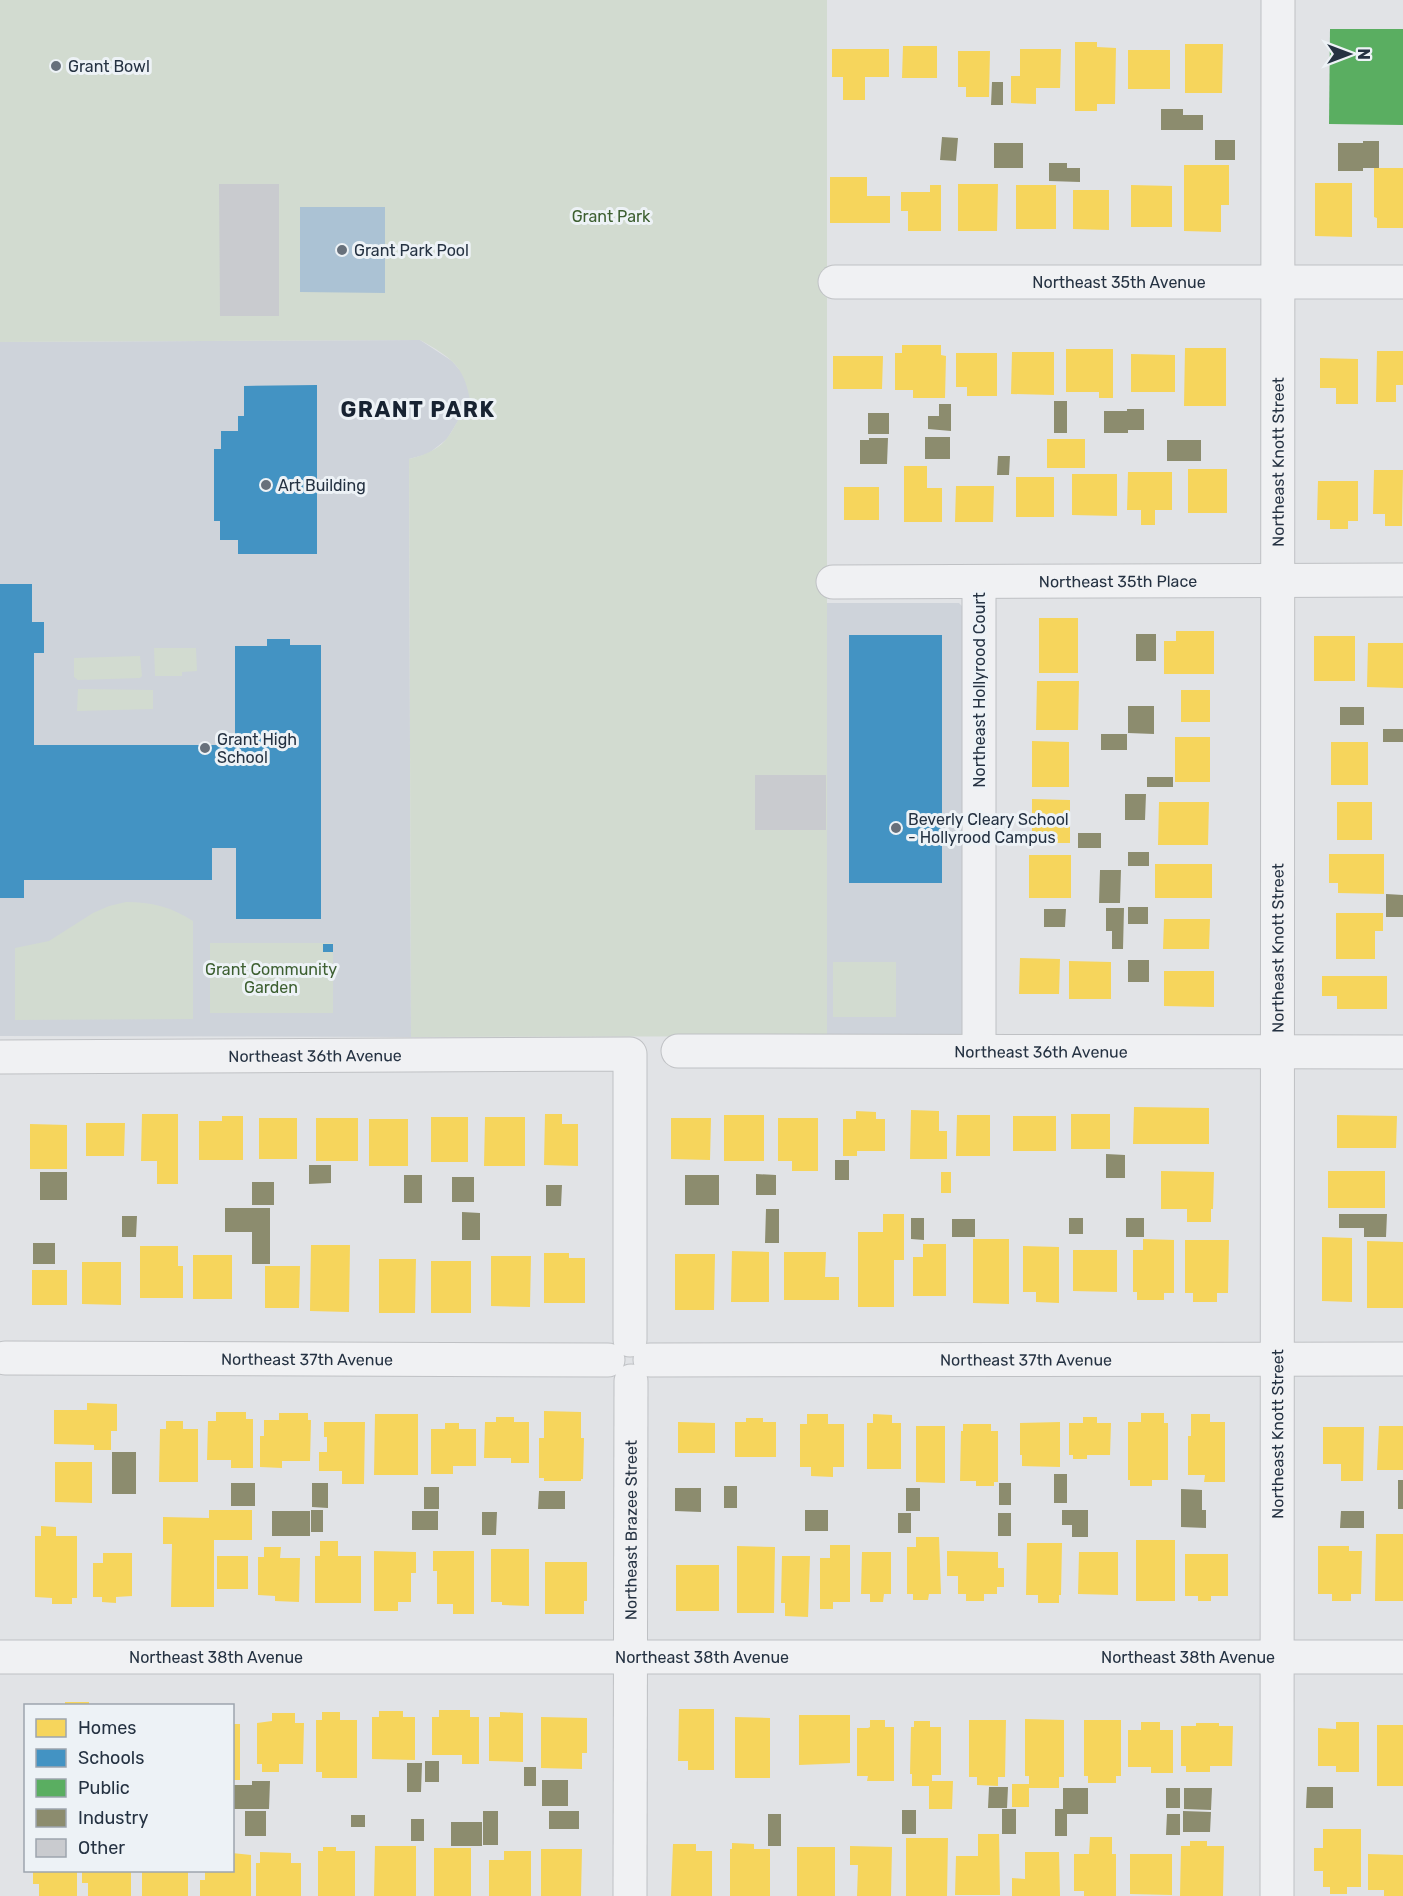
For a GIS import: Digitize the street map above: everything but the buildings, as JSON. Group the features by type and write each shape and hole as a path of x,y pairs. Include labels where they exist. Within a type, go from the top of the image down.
{"street":[{"name":"Northeast Knott Street","path":"1277,1896 1278,0"},
{"name":"Northeast 35th Avenue","path":"835,282 1403,282"},
{"name":"Northeast 35th Place","path":"833,582 1403,580"},
{"name":"Northeast Hollyrood Court","path":"979,582 979,1051"},
{"name":"Northeast 36th Avenue","path":"678,1051 1403,1052"},
{"name":"Northeast 36th Avenue","path":"0,1057 630,1054"},
{"name":"Northeast Brazee Street","path":"630,1054 630,1896"},
{"name":"Northeast 37th Avenue","path":"2,1358 1403,1359"},
{"name":"Northeast 38th Avenue","path":"0,1657 1403,1657"}],"shaded area":[{"name":"Grant High School","path":"420,340 452,361 464,375 471,400 447,439 428,454 409,459 411,1037 0,1036 0,342"},
{"name":"Beverly Cleary School - Hollyrood Campus","path":"827,603 959,603 965,609 965,1026 962,1035 827,1036"}],"green space":[{"name":"Grant Park","path":"0,0 827,0 827,1036 411,1037 409,459 433,450 453,430 470,400 464,378 454,363 420,340 0,342"},
{"path":"154,648 196,648 197,671 182,672 182,676 155,676"},
{"path":"140,656 142,676 140,678 78,680 74,677 74,658"},
{"path":"78,689 153,690 153,709 77,711"},
{"path":"126,902 161,906 193,921 193,1019 15,1020 15,948 49,941 93,913"},
{"name":"Grant Community Garden","path":"210,943 333,943 333,1013 210,1013"},
{"path":"833,962 896,962 896,1017 833,1017"}],"water":[{"name":"Grant Park Pool","path":"300,207 385,207 385,293 300,292"}],"place":[{"name":"Grant Bowl","path":"56,66"},
{"name":"Grant Park Pool","path":"342,250"},
{"name":"Art Building","path":"266,485"},
{"name":"Grant High School","path":"205,748"},
{"name":"Beverly Cleary School - Hollyrood Campus","path":"896,828"}],"district":[{"name":"GRANT PARK","path":"418,409"}]}
